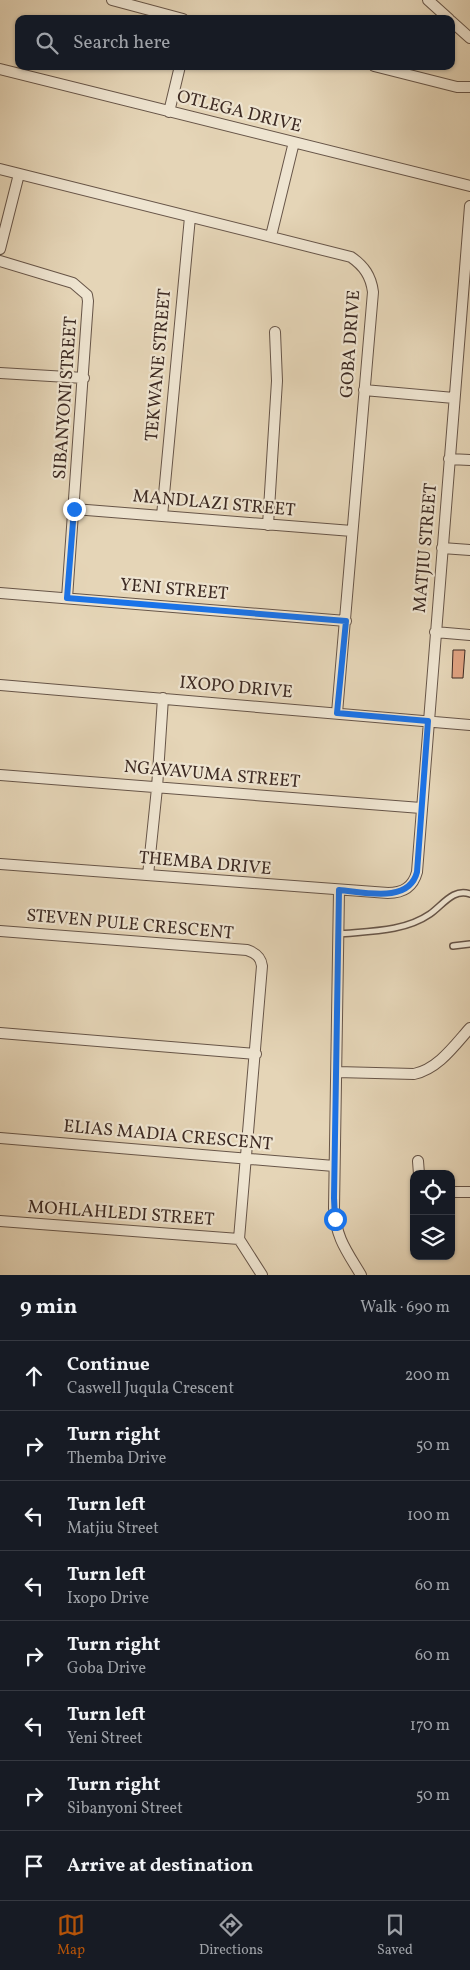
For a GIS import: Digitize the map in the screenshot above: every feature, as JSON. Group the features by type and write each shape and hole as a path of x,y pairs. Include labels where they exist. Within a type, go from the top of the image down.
{"street":[{"path":"112,0 168,15"},
{"path":"428,0 444,15"},
{"path":"455,24 470,38"},
{"name":"OTLEGA DRIVE","path":"0,69 470,186"},
{"path":"169,112 179,70"},
{"path":"390,70 457,87 470,87"},
{"path":"271,236 294,142"},
{"name":"GOBA DRIVE","path":"0,169 351,257 360,263 367,272 372,282 373,292 337,713"},
{"path":"0,249 19,174"},
{"name":"MATJIU STREET","path":"406,889 414,880 417,872 470,206"},
{"name":"TEKWANE STREET","path":"162,516 190,217"},
{"name":"SIBANYONI STREET","path":"0,261 73,283 87,295 89,310 67,598"},
{"path":"459,329 470,326"},
{"path":"268,524 277,381 274,332"},
{"path":"0,373 84,378"},
{"path":"364,390 454,398"},
{"path":"449,459 470,460"},
{"name":"MANDLAZI STREET","path":"74,509 352,532"},
{"path":"442,548 470,550"},
{"name":"YENI STREET","path":"0,592 346,621"},
{"path":"435,632 470,635"},
{"name":"IXOPO DRIVE","path":"0,685 470,725"},
{"path":"148,875 157,788 163,698"},
{"name":"NGAVAVUMA STREET","path":"0,775 421,808"},
{"name":"THEMBA DRIVE","path":"0,864 339,890 394,893 406,889"},
{"path":"339,890 334,1198 337,1231 361,1275"},
{"name":"STEVEN PULE CRESCENT","path":"0,931 247,950 256,954 261,960 262,966 256,1054"},
{"path":"337,1072 414,1074 423,1072 439,1061 470,1028"},
{"path":"0,1033 256,1054 239,1239 262,1275"},
{"name":"ELIAS MADIA CRESCENT","path":"0,1138 334,1166"},
{"path":"418,1161 419,1170"},
{"path":"455,1192 470,1192"},
{"name":"MOHLAHLEDI STREET","path":"0,1221 239,1239"}],"lane":[{"path":"338,934 396,928 430,914 455,894 463,892 470,894"},
{"path":"453,946 470,944"}],"building":[{"path":"453,650 465,650 463,678 452,678"}],"route":[{"path":"74,509 67,598 346,621 337,713 428,721 417,872 414,880 406,889 394,893 339,890 335,1219"}]}
